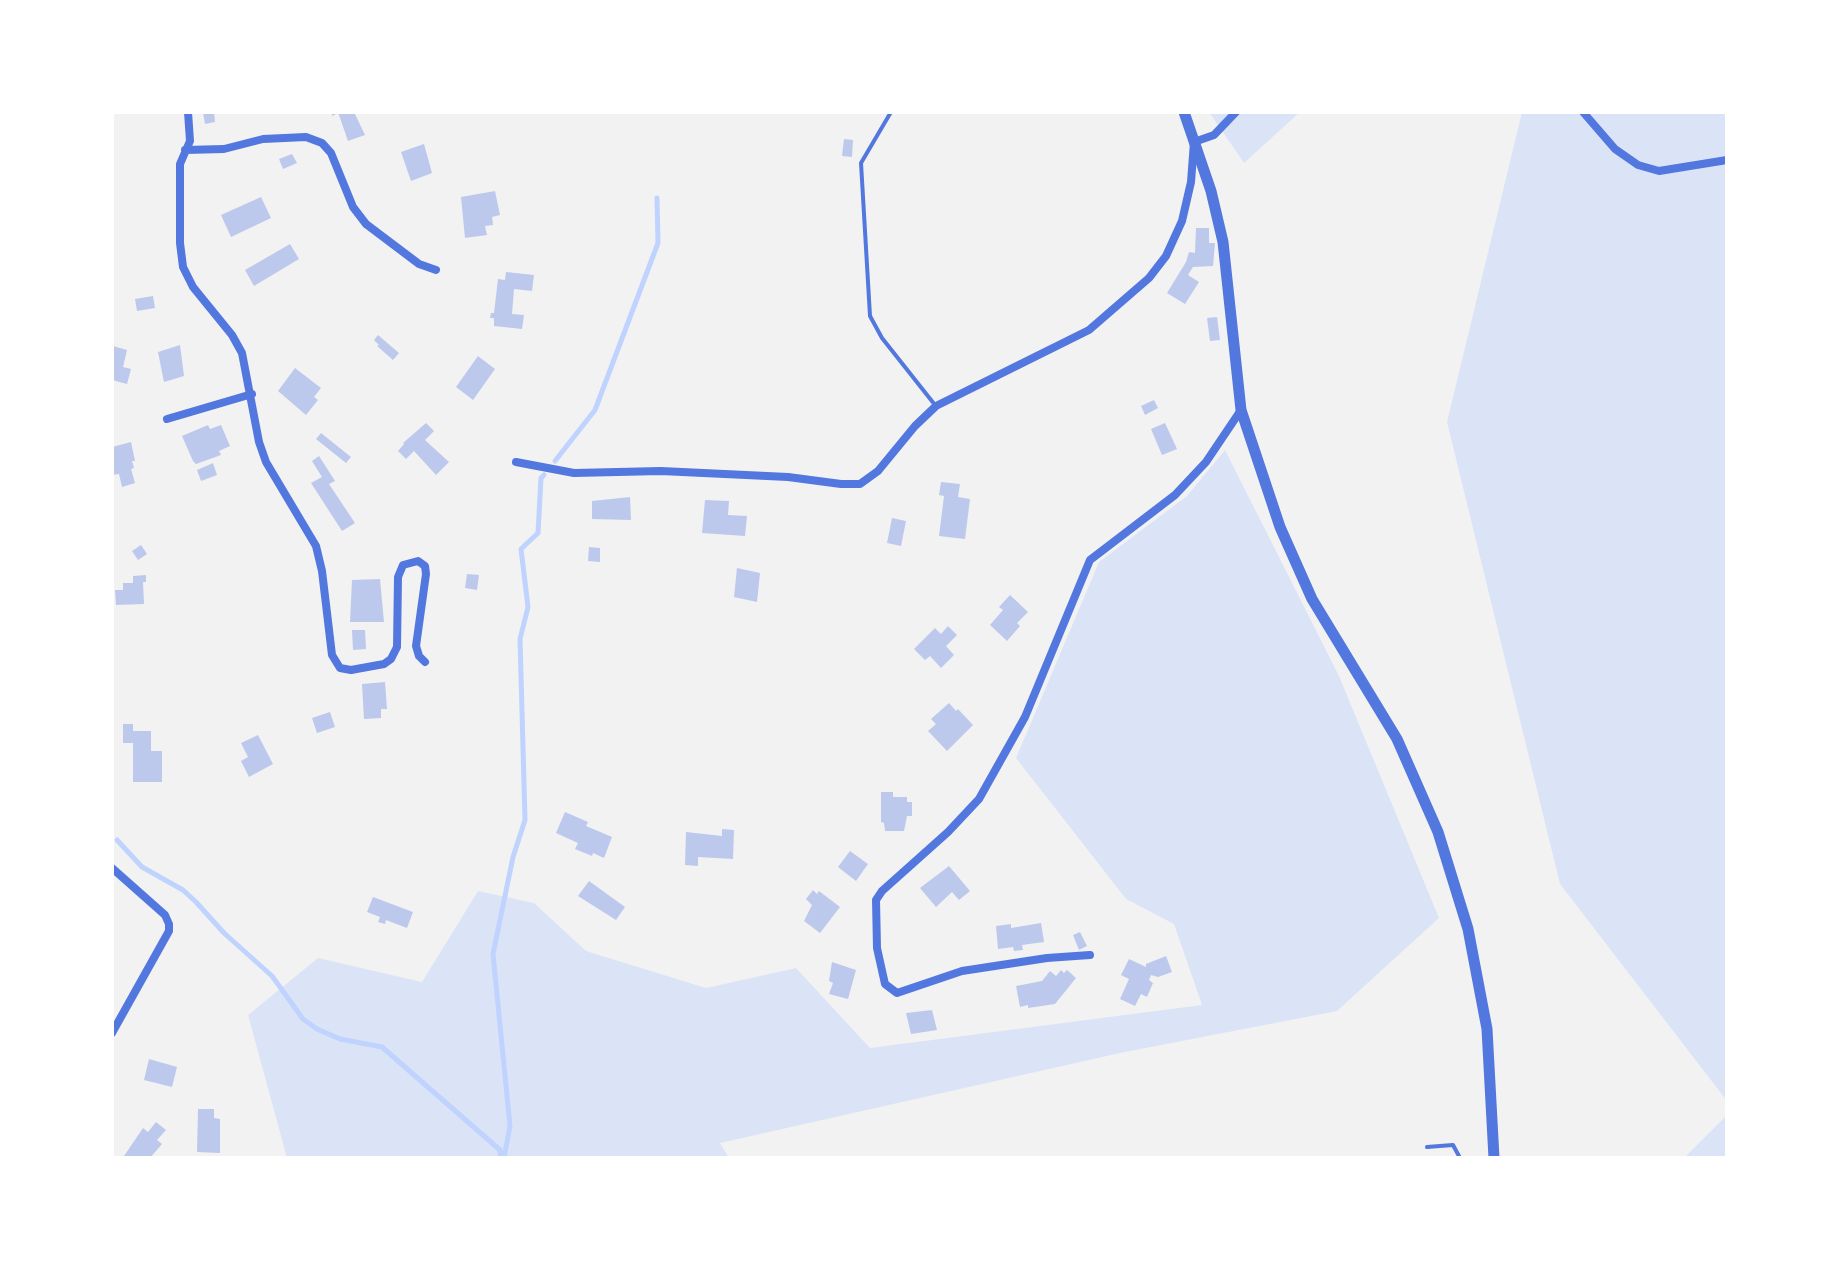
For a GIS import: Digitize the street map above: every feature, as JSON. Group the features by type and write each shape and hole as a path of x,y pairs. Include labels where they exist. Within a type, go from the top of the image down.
{"street":[{"path":"188,112 191,131 180,164 183,267 193,287 232,335 242,353 259,442 266,462 316,546 332,655 340,668 351,670 384,664 391,659 397,647 398,577 403,565 418,561 425,566 426,574 416,646 425,662"},
{"path":"1184,112 1211,191 1223,242 1241,410 1280,527 1312,599 1397,739 1438,832 1468,929 1487,1029 1494,1158"},
{"path":"1194,142 1214,135 1236,112"},
{"path":"1583,112 1615,149 1638,165 1659,171 1727,160"},
{"path":"185,150 224,149 263,139 306,137 322,143 331,153 353,207 366,224 419,264 436,270"},
{"path":"516,462 574,473 661,471 860,484 878,471 936,406 1089,330 1149,278 1166,256 1182,221 1191,182 1194,142"},
{"path":"167,419 252,394"},
{"path":"1090,955 962,971 897,993 885,984 880,960 876,900 979,799 1025,717 1090,560 1175,495 1206,462 1241,410"},
{"path":"112,868 165,915 169,924 169,931 112,1033"}],"lane":[{"path":"891,112 861,163 870,316 882,338 936,406"},
{"path":"1427,1147 1453,1145 1460,1158"}],"shaded area":[{"path":"1209,112 1300,112 1244,163"},
{"path":"1522,112 1727,112 1727,1101 1560,884 1447,422"},
{"path":"1225,450 1339,676 1439,918 1337,1011 1120,1053 720,1143 729,1158 287,1158 248,1015 318,958 422,982 478,891 534,903 586,951 706,988 796,968 870,1048 1202,1005 1174,924 1126,899 1016,758 1099,562 1187,496"},
{"path":"1727,1115 1727,1158 1684,1158"}],"building":[{"path":"203,112 214,112 215,122 205,124"},
{"path":"330,112 354,112 365,135 348,141 339,115 333,116"},
{"path":"844,139 853,140 852,157 842,156"},
{"path":"424,144 432,173 411,181 401,152"},
{"path":"292,154 297,163 283,169 279,159"},
{"path":"495,191 500,215 492,217 493,225 485,226 487,235 465,238 461,197"},
{"path":"261,197 271,218 231,237 221,215"},
{"path":"1196,228 1209,228 1209,243 1215,243 1213,266 1193,267 1188,275 1199,282 1185,304 1167,293 1189,252 1195,253"},
{"path":"290,244 299,259 254,286 245,270"},
{"path":"506,272 534,275 532,291 514,289 512,314 524,315 522,329 494,326 494,318 490,318 494,313 498,279 505,280"},
{"path":"153,296 155,308 137,311 135,299"},
{"path":"1217,317 1220,340 1210,341 1207,318"},
{"path":"378,335 399,353 393,360 377,346 374,340"},
{"path":"180,345 184,376 164,382 158,352"},
{"path":"113,346 127,350 123,367 131,369 127,384 112,380"},
{"path":"478,356 495,369 473,400 456,387"},
{"path":"295,368 321,388 314,397 318,400 306,415 278,391"},
{"path":"1154,400 1158,408 1145,415 1141,406"},
{"path":"426,423 434,431 425,440 449,462 436,475 414,451 406,459 398,451"},
{"path":"1165,423 1177,449 1162,455 1151,429"},
{"path":"208,425 210,429 221,425 230,446 219,451 221,455 196,464 182,436"},
{"path":"321,433 351,457 346,463 316,439"},
{"path":"131,442 135,461 132,461 134,468 131,469 135,483 122,487 119,474 112,475 112,447"},
{"path":"319,456 335,481 329,484 355,523 342,531 311,483 322,477 312,461"},
{"path":"213,463 217,475 201,481 197,470"},
{"path":"941,482 960,484 958,497 970,499 965,539 939,536 944,496 939,495"},
{"path":"630,497 631,520 592,519 592,501"},
{"path":"705,500 729,501 728,515 747,516 745,536 702,533"},
{"path":"892,518 906,521 901,546 887,543"},
{"path":"141,545 147,554 138,560 132,551"},
{"path":"589,547 600,548 600,562 588,561"},
{"path":"737,568 760,573 757,602 734,597"},
{"path":"467,574 479,575 477,590 465,588"},
{"path":"146,575 146,582 143,582 144,604 116,605 115,590 123,590 123,583 133,583 133,576"},
{"path":"380,579 384,622 350,622 352,580"},
{"path":"1010,595 1028,612 1017,623 1020,626 1007,641 990,625 1003,610 999,607"},
{"path":"948,626 957,635 946,646 954,655 941,668 930,656 925,660 914,649 935,628 941,634"},
{"path":"352,630 365,630 366,649 353,650"},
{"path":"385,682 387,709 381,709 381,718 364,719 362,684"},
{"path":"949,703 973,725 947,751 928,731 936,724 931,719"},
{"path":"330,712 335,727 317,733 312,718"},
{"path":"123,724 133,724 133,731 151,731 151,751 162,751 162,782 133,782 133,743 123,743"},
{"path":"258,735 273,764 249,777 241,761 248,757 241,743"},
{"path":"881,792 893,792 893,797 907,797 907,802 912,802 912,816 907,816 904,831 885,831 881,822"},
{"path":"565,812 588,822 586,826 612,837 604,858 575,849 578,843 556,833"},
{"path":"722,829 734,830 733,859 698,857 698,866 685,865 686,832 722,836"},
{"path":"850,851 868,864 856,881 838,867"},
{"path":"949,866 970,891 959,900 952,892 936,907 920,888"},
{"path":"589,881 625,907 616,920 578,896"},
{"path":"813,890 840,907 820,933 804,921 812,905 806,899"},
{"path":"373,897 413,912 407,928 386,920 385,924 378,922 380,917 367,912"},
{"path":"1041,923 1044,942 1022,945 1023,950 1014,951 1013,947 998,949 996,926 1011,924 1011,928"},
{"path":"1080,932 1087,946 1079,950 1073,935"},
{"path":"1166,956 1172,972 1158,977 1151,975 1149,980 1153,983 1147,997 1141,994 1135,1006 1120,999 1129,979 1121,975 1129,959 1146,967 1146,964"},
{"path":"832,962 856,970 848,999 829,994 833,983 829,981"},
{"path":"1061,970 1064,973 1067,970 1076,978 1055,1004 1020,1007 1016,986 1042,981 1050,971 1056,976"},
{"path":"932,1010 937,1030 911,1034 906,1013"},
{"path":"149,1059 177,1067 172,1087 144,1080"},
{"path":"198,1109 214,1109 214,1118 220,1119 220,1153 197,1152"},
{"path":"156,1122 166,1130 157,1140 162,1144 150,1158 124,1156 143,1128 148,1132"}],"waterway":[{"path":"555,461 595,410 658,243 657,198"},
{"path":"504,1158 510,1126 493,954 513,857 525,820 520,639 528,607 521,549 538,533 541,478 544,475"},
{"path":"117,840 142,867 183,890 196,902 224,933 272,976 303,1019 340,1039 382,1047 500,1150 501,1158"}]}
